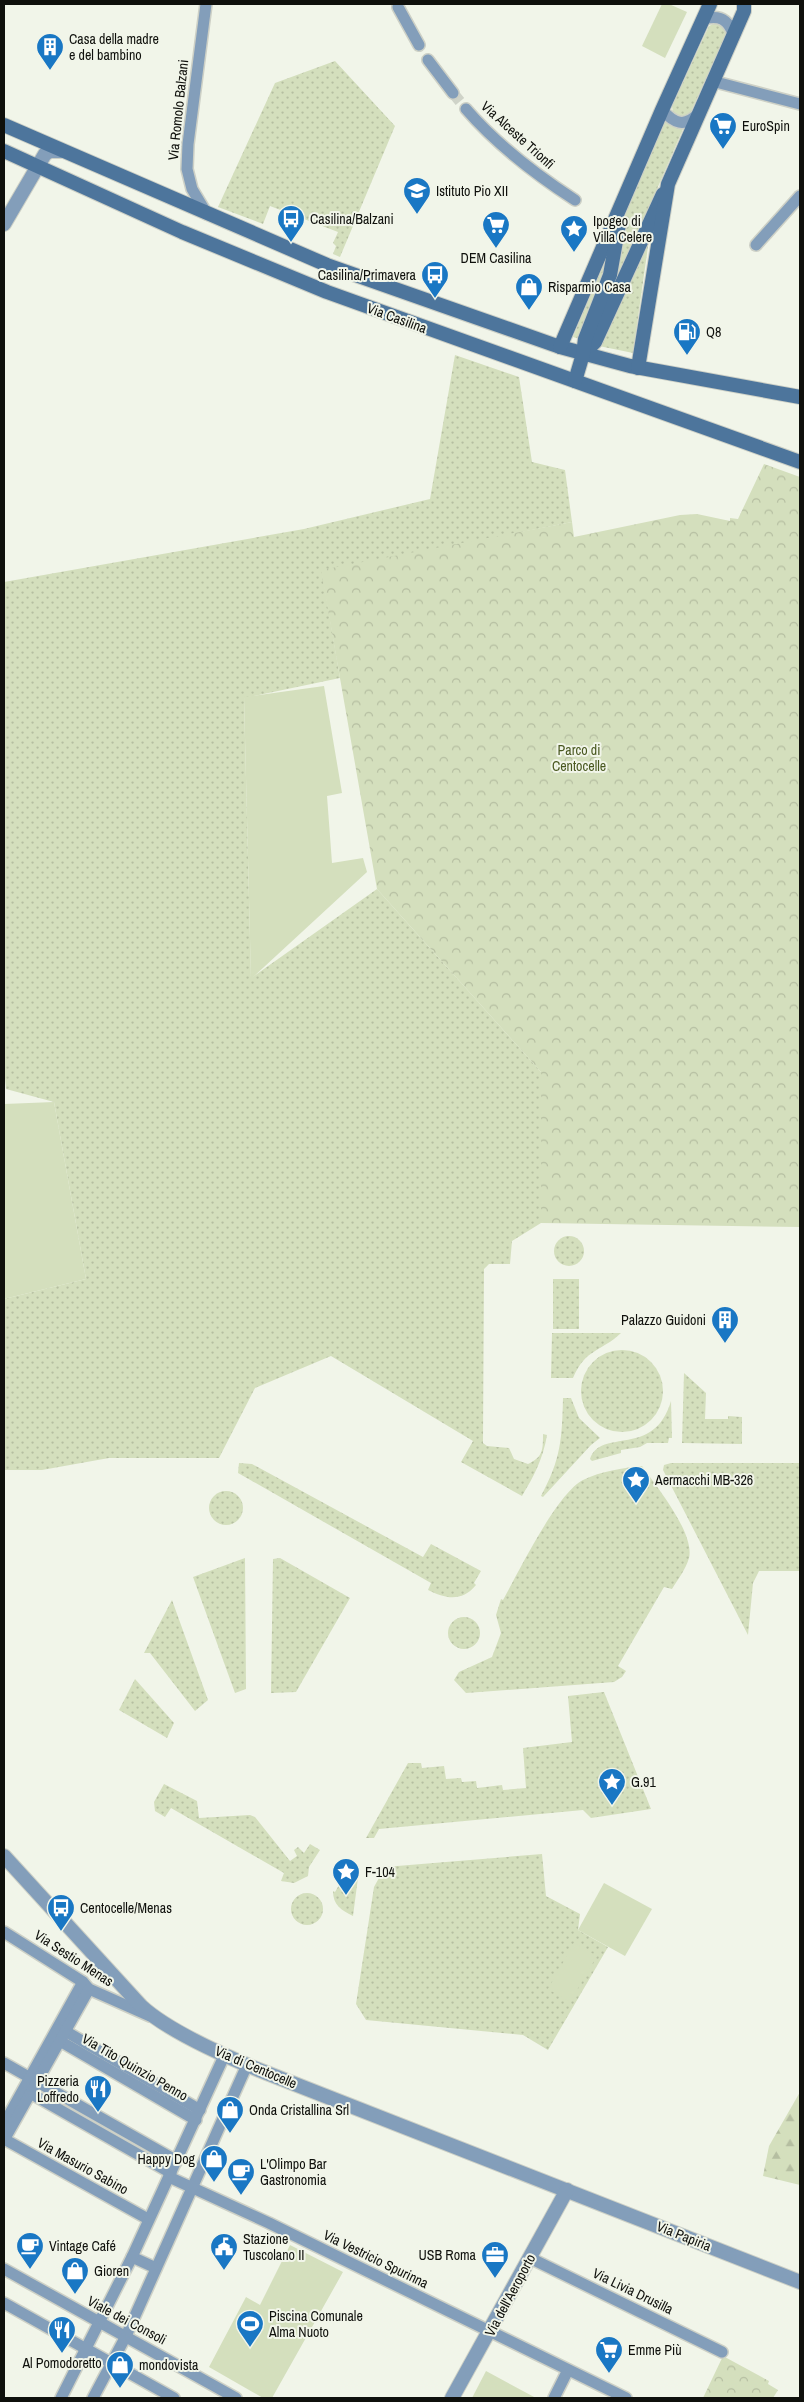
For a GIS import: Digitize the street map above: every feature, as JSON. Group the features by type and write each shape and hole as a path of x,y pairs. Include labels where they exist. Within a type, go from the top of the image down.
{"main road":[{"path":"560,347 662,110 710,4"},
{"path":"583,354 595,342 747,6"},
{"name":"Via Casilina","path":"4,125 327,265 560,347 638,368 800,397"},
{"name":"Via Casilina","path":"4,150 229,252 327,292 800,462"},
{"path":"638,368 668,184"},
{"path":"575,381 583,354 585,339 610,274 624,201"}],"street":[{"name":"Via Romolo Balzani","path":"206,4 186,169 192,189 207,214"},
{"path":"398,7 419,45"},
{"path":"704,19 723,18 730,25 733,34"},
{"path":"428,60 453,93"},
{"path":"712,81 800,104"},
{"name":"Via Alceste Trionfi","path":"466,109 530,170 576,200"},
{"path":"662,110 672,120 679,123 690,121 698,114"},
{"path":"4,224 47,152 61,151"},
{"path":"756,245 800,196"},
{"name":"Via di Centocelle","path":"5,1859 130,1996 157,2018 247,2065 567,2190"},
{"name":"Via Sestio Menas","path":"4,1932 86,1985 157,2018"},
{"path":"4,2124 62,2036 86,1985"},
{"path":"4,2139 30,2094 33,2080 86,1985"},
{"name":"Via Tito Quinzio Penno","path":"62,2036 198,2115"},
{"path":"61,2398 132,2257 225,2054"},
{"path":"4,2063 177,2161"},
{"path":"93,2398 126,2336 194,2188 247,2065"},
{"path":"30,2094 170,2175"},
{"name":"Via Masurio Sabino","path":"4,2139 148,2219"},
{"name":"Via Vestricio Spurinna","path":"170,2175 626,2398"},
{"name":"Via dell'Aeroporto","path":"452,2398 567,2190"},
{"name":"Via Papiria","path":"567,2190 800,2282"},
{"path":"132,2257 156,2268"},
{"name":"Via Livia Drusilla","path":"530,2258 722,2352"},
{"name":"Viale dei Consoli","path":"4,2269 236,2398"},
{"path":"4,2303 174,2398"},
{"path":"554,2398 568,2370"}],"green space":[{"path":"662,4 669,4 687,12 665,58 642,46"},
{"path":"715,23 722,24 726,34 690,114 680,118 673,114 672,106 709,26"},
{"path":"335,61 395,126 340,257 333,254 336,246 333,243 338,232 270,206 263,224 218,207 275,83"},
{"path":"665,121 671,126 683,129 596,330 627,208"},
{"path":"651,225 633,353 599,346"},
{"path":"608,252 605,273 579,339 573,337"},
{"path":"455,355 519,377 532,462 565,470 572,522 322,572 340,678 244,698 251,978 377,889 541,1072 541,1223 512,1241 510,1264 489,1264 484,1269 483,1443 487,1446 509,1448 514,1459 528,1464 539,1456 542,1449 543,1434 547,1435 537,1467 522,1496 461,1462 473,1441 331,1356 255,1388 219,1458 109,1458 42,1470 4,1470 4,1299 86,1279 54,1102 6,1089 4,1067 4,582 304,529 430,499"},
{"name":"Parco di Centocelle","path":"764,464 800,477 800,1227 541,1223 541,1072 377,889 321,570 572,522 574,537 680,515 697,514 730,521 730,518 738,519"},
{"path":"324,686 342,793 327,796 332,863 363,858 367,872 251,979 244,697"},
{"path":"54,1102 86,1279 4,1299 4,1104"},
{"path":"569,1236 580,1240 584,1251 580,1262 569,1266 558,1262 554,1251 558,1240"},
{"path":"553,1279 579,1279 579,1329 553,1329"},
{"path":"552,1333 621,1333 594,1351 583,1361 573,1378 551,1378"},
{"path":"622,1350 638,1354 651,1362 659,1375 663,1391 659,1407 651,1420 638,1428 622,1432 606,1428 593,1420 585,1407 581,1391 585,1375 593,1362 606,1354"},
{"path":"684,1373 706,1393 705,1419 728,1419 728,1416 742,1417 742,1444 682,1443"},
{"path":"563,1398 571,1398 579,1418 600,1438 591,1445 543,1497 541,1496 553,1471 559,1449"},
{"path":"671,1401 672,1438 669,1438 668,1443 647,1443 640,1447 621,1450 621,1453 592,1461 590,1459 596,1450 605,1445 641,1436 653,1430 663,1419"},
{"path":"239,1463 252,1464 423,1557 431,1544 481,1571 474,1583 476,1585 465,1594 454,1597 447,1597 428,1590 431,1583 238,1473"},
{"path":"671,1463 800,1463 800,1571 759,1571 753,1583 748,1635 663,1470 664,1465"},
{"path":"642,1466 665,1497 680,1523 686,1536 689,1558 672,1589 664,1587 618,1666 626,1671 622,1677 614,1682 466,1693 454,1680 459,1672 492,1657 501,1633 496,1615 501,1599 503,1600 539,1535 562,1500 583,1480 597,1474"},
{"path":"226,1491 233,1492 238,1496 242,1501 242,1515 238,1520 233,1524 226,1525 219,1524 214,1520 210,1515 209,1508 210,1501 214,1496 219,1492"},
{"path":"245,1558 246,1689 235,1693 193,1577"},
{"path":"280,1558 350,1598 296,1692 271,1693 273,1559"},
{"path":"172,1600 208,1700 195,1711 150,1653 144,1653"},
{"path":"464,1617 470,1618 475,1622 479,1627 479,1639 475,1644 470,1648 464,1649 458,1648 453,1644 449,1639 448,1633 449,1627 453,1622 458,1618"},
{"path":"135,1679 174,1723 167,1738 119,1710"},
{"path":"604,1692 651,1809 591,1818 583,1810 379,1829 374,1838 366,1838 408,1763 421,1763 422,1768 444,1766 446,1779 461,1778 462,1782 476,1781 477,1788 502,1785 503,1790 526,1788 523,1748 572,1742 568,1696"},
{"path":"164,1784 197,1801 199,1818 250,1815 255,1817 290,1861 297,1856 294,1850 298,1847 304,1853 310,1844 320,1850 309,1867 308,1876 294,1883 281,1881 284,1873 171,1808 165,1817 155,1811 154,1802"},
{"path":"542,1854 546,1896 580,1914 578,1930 608,1947 548,2050 523,2035 366,2020 356,2004 374,1887 385,1867"},
{"path":"350,1866 359,1870 353,1916 338,1906 333,1896 333,1891 335,1892"},
{"path":"604,1883 652,1909 625,1956 578,1930"},
{"path":"307,1893 313,1894 318,1898 322,1903 322,1915 318,1920 313,1924 307,1925 301,1924 296,1920 292,1915 291,1909 292,1903 296,1898 301,1894"},
{"path":"574,1943 597,1956 570,2002 548,1989"},
{"path":"800,2092 800,2185 763,2176 769,2146"},
{"path":"290,2245 343,2272 272,2398 263,2398 209,2367 246,2297 260,2305"},
{"path":"723,2356 769,2381 768,2384 778,2390 773,2398 703,2398"},
{"path":"486,2371 536,2398 472,2398"}],"tunnel":[{"path":"453,93 466,109"}],"place":[{"name":"Casa della madre e del bambino","path":"50,71"},
{"name":"EuroSpin","path":"723,150"},
{"name":"Istituto Pio XII","path":"417,215"},
{"name":"Casilina/Balzani","path":"291,243"},
{"name":"DEM Casilina","path":"496,249"},
{"name":"Ipogeo di Villa Celere","path":"574,253"},
{"name":"Casilina/Primavera","path":"435,299"},
{"name":"Risparmio Casa","path":"529,311"},
{"name":"Q8","path":"687,356"},
{"name":"Palazzo Guidoni","path":"725,1344"},
{"name":"Aermacchi MB-326","path":"636,1504"},
{"name":"G.91","path":"612,1806"},
{"name":"F-104","path":"346,1896"},
{"name":"Centocelle/Menas","path":"61,1932"},
{"name":"Pizzeria Loffredo","path":"98,2113"},
{"name":"Onda Cristallina Srl","path":"230,2134"},
{"name":"Happy Dog","path":"214,2183"},
{"name":"L'Olimpo Bar Gastronomia","path":"241,2196"},
{"name":"Vintage Café","path":"30,2270"},
{"name":"Stazione Tuscolano II","path":"224,2271"},
{"name":"USB Roma","path":"495,2279"},
{"name":"Gioren","path":"75,2295"},
{"name":"Piscina Comunale Alma Nuoto","path":"250,2348"},
{"name":"Al Pomodoretto","path":"62,2354"},
{"name":"Emme Più","path":"609,2374"},
{"name":"mondovista","path":"120,2389"}]}
